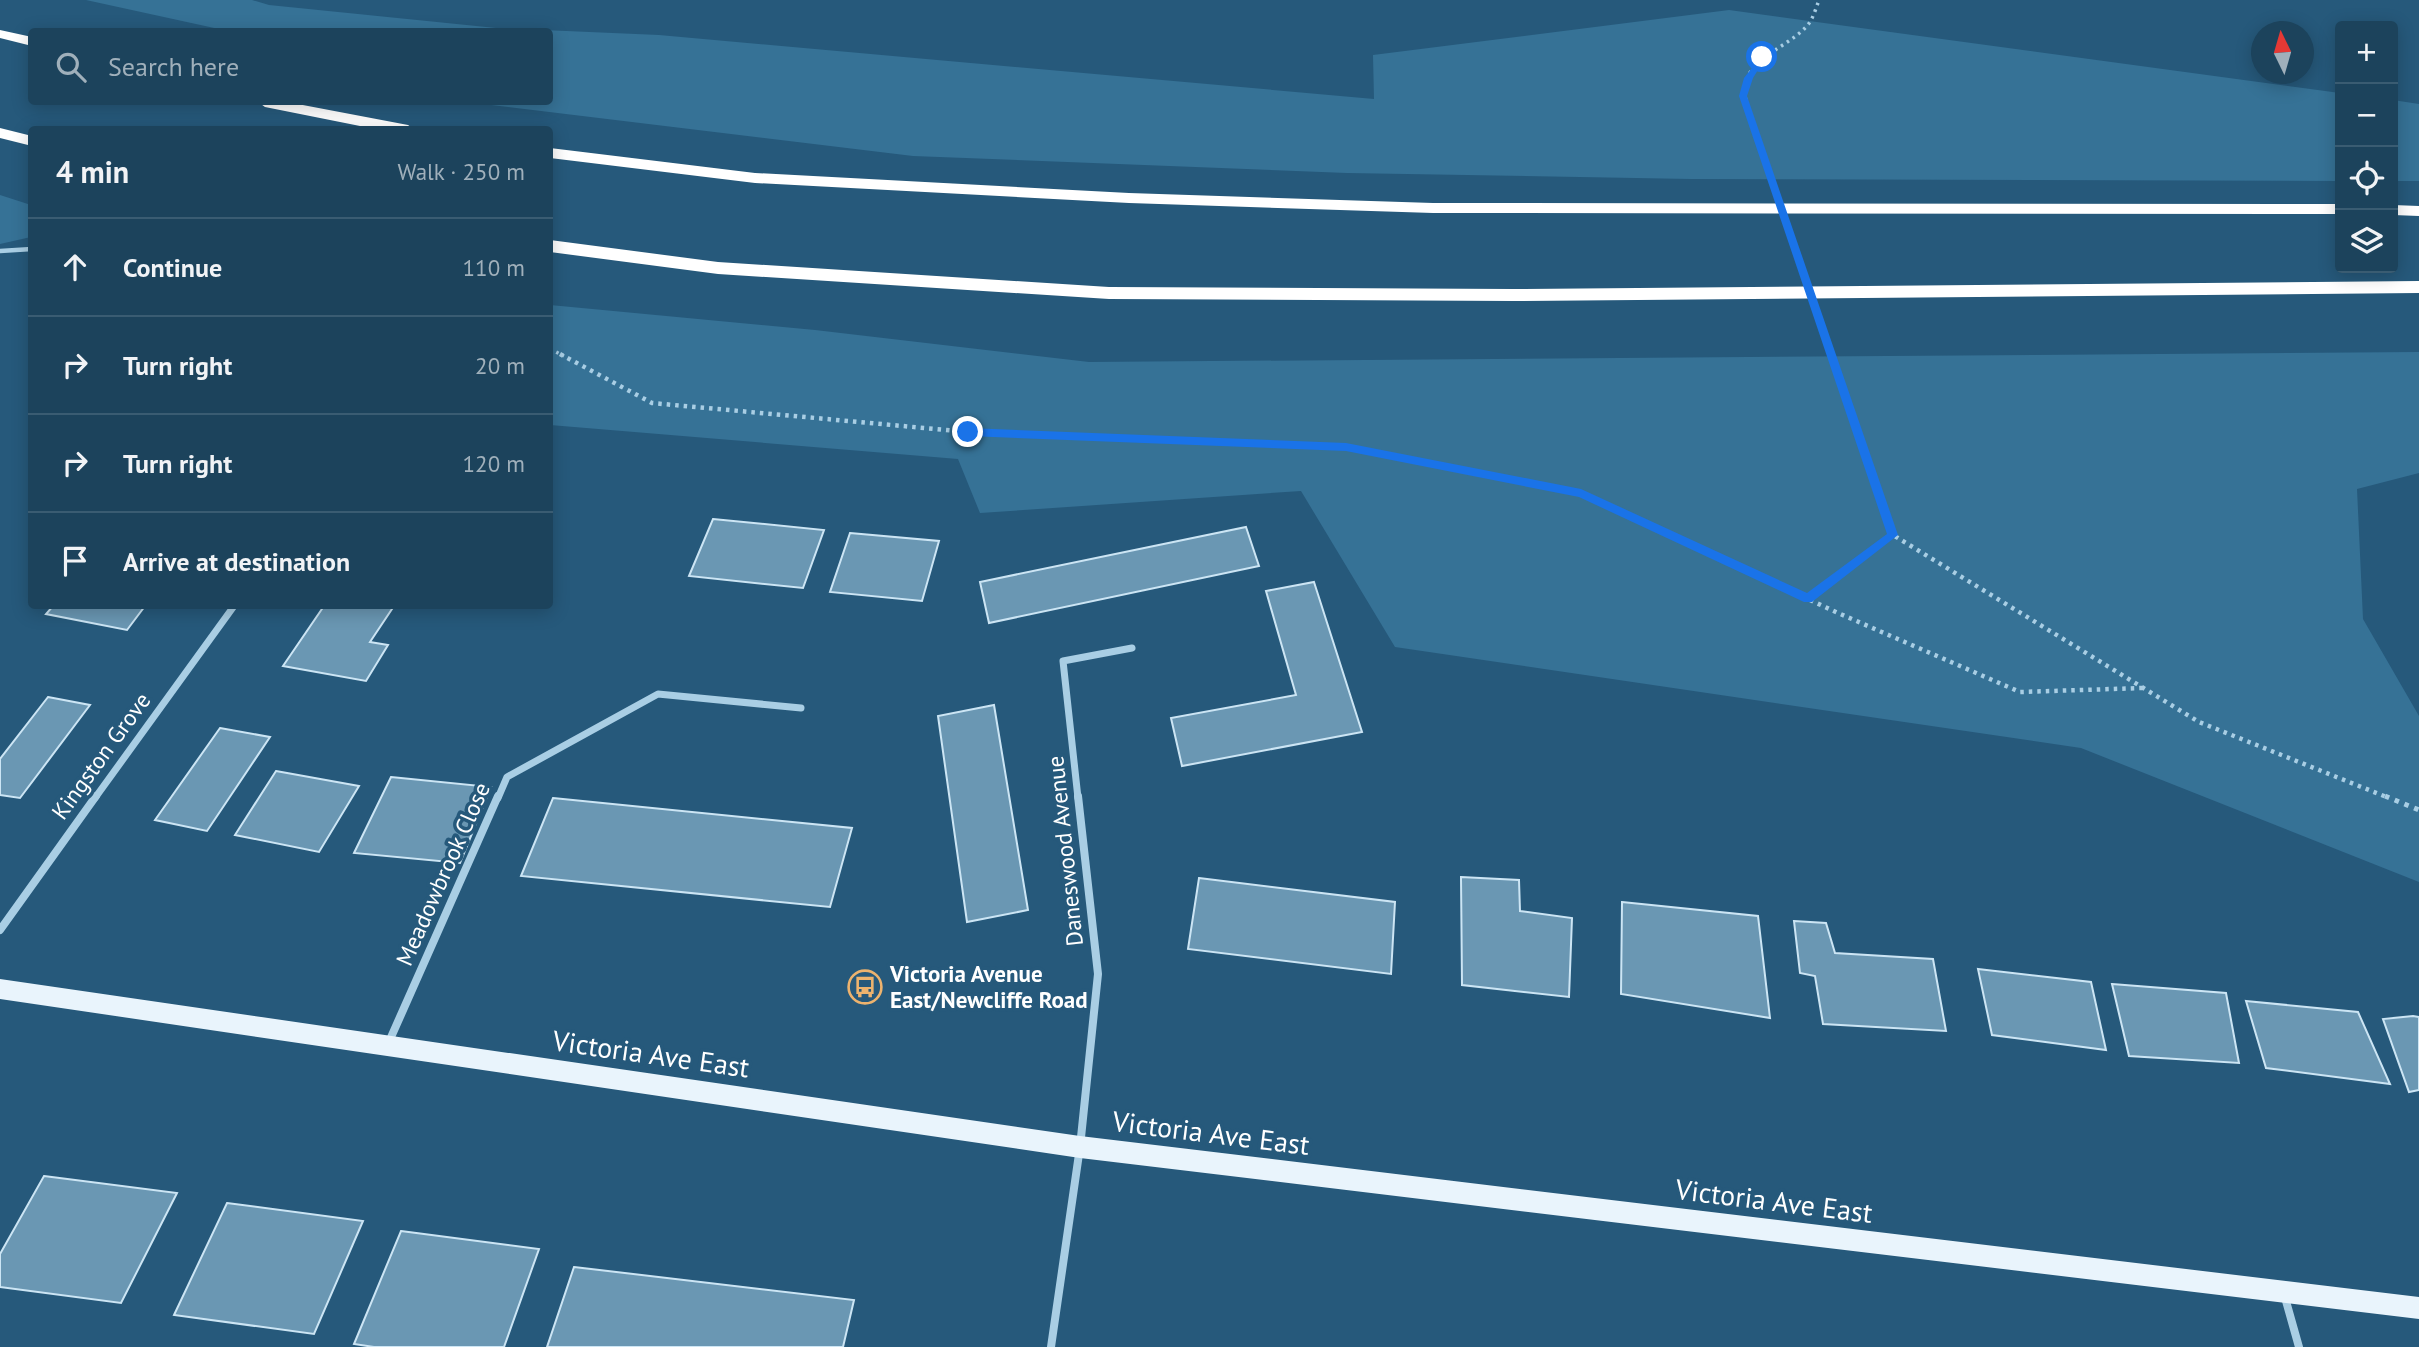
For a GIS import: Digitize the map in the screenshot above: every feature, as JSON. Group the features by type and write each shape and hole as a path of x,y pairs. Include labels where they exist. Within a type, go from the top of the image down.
{"highway":[{"path":"0,34 28,42"},
{"path":"280,105 388,126"},
{"path":"0,133 28,140"},
{"path":"553,153 755,178 1129,198 1419,208 1915,211 2335,209"},
{"path":"2398,210 2419,211"},
{"path":"553,246 718,268 1110,293 1526,295 2419,287"}],"main road":[{"name":"Victoria Ave East","path":"0,989 1080,1147 2419,1308"}],"street":[{"name":"Kingston Grove","path":"0,930 232,609"},
{"name":"Daneswood Avenue","path":"1080,1147 1098,974 1063,661 1132,648"},
{"name":"Meadowbrook Close","path":"388,1045 507,777 658,694 801,708"},
{"path":"1051,1347 1080,1147"},
{"path":"2283,1293 2299,1347"}],"lane":[{"path":"0,251 28,249"}],"path":[{"path":"1819,0 1808,25 1762,57 1748,78 1743,96 1893,535 2199,722 2419,810"},
{"path":"553,351 652,403 968,432 1346,447 1568,491 1581,494 1808,599 2020,692 2143,688"},
{"path":"1808,599 1893,535"}],"shaded area":[{"path":"86,0 252,0 269,5 496,28 214,28"},
{"path":"1729,10 2251,81 2251,84 2274,84 2335,92 2335,181 1691,179 1347,173 913,156 491,105 553,105 553,30 659,35 1374,99 1373,55"},
{"path":"2398,101 2419,104 2419,181 2398,181"},
{"path":"0,195 28,204 28,238 0,244"},
{"path":"553,305 815,330 1089,362 2419,352 2419,473 2357,489 2363,619 2419,716 2419,882 2081,748 1395,647 1301,491 980,513 958,459 553,425"}],"building":[{"path":"713,519 824,530 803,588 689,576"},
{"path":"1246,527 1259,566 989,623 980,582"},
{"path":"850,533 939,541 922,601 830,592"},
{"path":"1314,582 1362,732 1182,766 1171,718 1296,695 1266,591"},
{"path":"50,609 143,609 127,630 46,614"},
{"path":"322,609 392,609 370,642 388,645 366,681 283,666"},
{"path":"48,697 90,705 20,798 0,795 0,759"},
{"path":"994,705 1028,910 967,922 938,716"},
{"path":"220,728 270,737 207,831 155,820"},
{"path":"276,771 359,786 319,852 235,835"},
{"path":"391,777 491,787 460,863 354,853"},
{"path":"553,798 852,828 830,907 521,876"},
{"path":"1461,877 1519,880 1520,911 1572,918 1569,997 1462,985"},
{"path":"1199,878 1395,902 1391,974 1188,949"},
{"path":"1622,902 1758,916 1770,1018 1621,994"},
{"path":"1794,921 1826,923 1835,953 1933,959 1946,1031 1823,1024 1815,976 1800,973"},
{"path":"1978,969 2091,982 2106,1050 1992,1035"},
{"path":"2112,984 2226,993 2239,1063 2129,1056"},
{"path":"2246,1001 2358,1012 2390,1084 2266,1068"},
{"path":"2419,1017 2419,1090 2409,1092 2383,1019"},
{"path":"44,1176 177,1193 121,1303 0,1287 0,1254"},
{"path":"227,1203 363,1221 314,1334 174,1315"},
{"path":"401,1231 539,1249 504,1347 374,1347 354,1344"},
{"path":"574,1267 854,1300 843,1347 547,1347"}],"place":[{"name":"Victoria Avenue East/Newcliffe Road","path":"865,987"}],"route":[{"path":"968,432 1346,447 1581,494 1808,599 1893,535 1743,96 1748,78 1762,57"}]}
